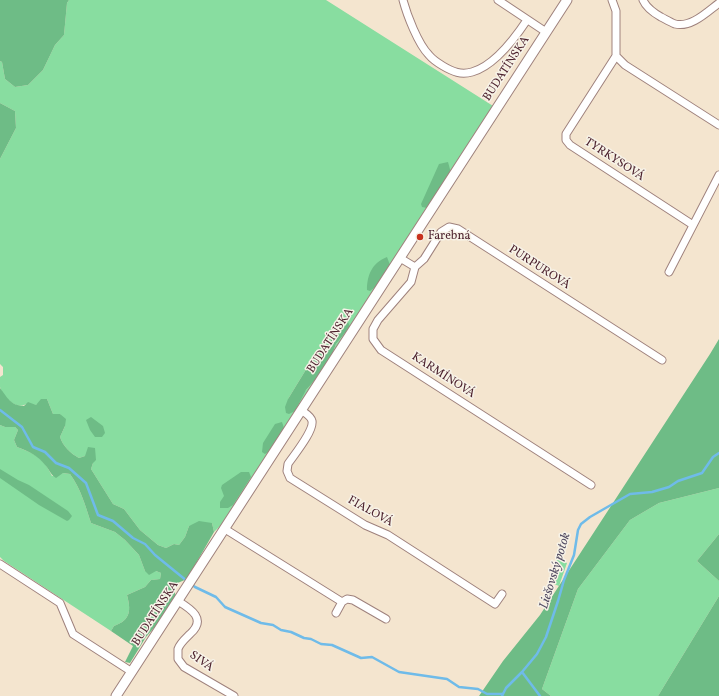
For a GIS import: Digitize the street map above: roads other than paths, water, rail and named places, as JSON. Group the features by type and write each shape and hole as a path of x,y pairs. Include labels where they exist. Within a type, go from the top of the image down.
{"street":[{"path":"403,0 414,29 427,54 454,72 461,74 473,72 487,64 503,51 514,39 527,20"},
{"path":"498,0 546,32"},
{"name":"BUDATÍNSKA","path":"116,696 567,0"},
{"path":"612,0 616,11 616,56 625,65 719,125"},
{"path":"643,0 645,6 658,16 675,24 689,23 719,3"},
{"name":"TYRKYSOVÁ","path":"616,56 566,134 566,140 570,145 694,225"},
{"path":"669,272 719,175"},
{"name":"PURPUROVÁ","path":"415,267 424,259 441,232 449,227 458,229 662,360"},
{"path":"400,258 415,267"},
{"name":"KARMÍNOVÁ","path":"415,267 410,282 378,320 373,329 373,339 381,350 591,485"},
{"name":"FIALOVÁ","path":"301,410 310,416 312,422 311,430 288,464 287,471 290,478 365,525 388,535 495,604 502,594"},
{"path":"225,529 342,602"},
{"path":"0,564 60,603 73,634 132,672"},
{"path":"336,613 342,602 347,599 353,600 386,619"},
{"name":"SIVÁ","path":"178,600 191,609 198,621 194,631 178,649 178,659 184,667 234,696"}],"waterway":[{"path":"0,410 22,427 33,447 45,452 56,463 69,468 86,483 98,515 113,521 133,538 145,544 155,555 187,581"},
{"name":"Liešovský potok","path":"502,696 506,688 537,654 546,637 564,580 574,555 578,530 581,524 590,517 630,494 652,492 669,487 678,481 702,473 713,457 719,453"},
{"path":"191,584 216,597 225,607 261,623 273,625 281,630 291,632 321,644 332,645 361,658 372,657 399,672 447,679 459,687 478,689 487,694 502,694"},
{"path":"522,672 540,696"}],"place":[{"name":"Farebná","path":"420,237"}]}
